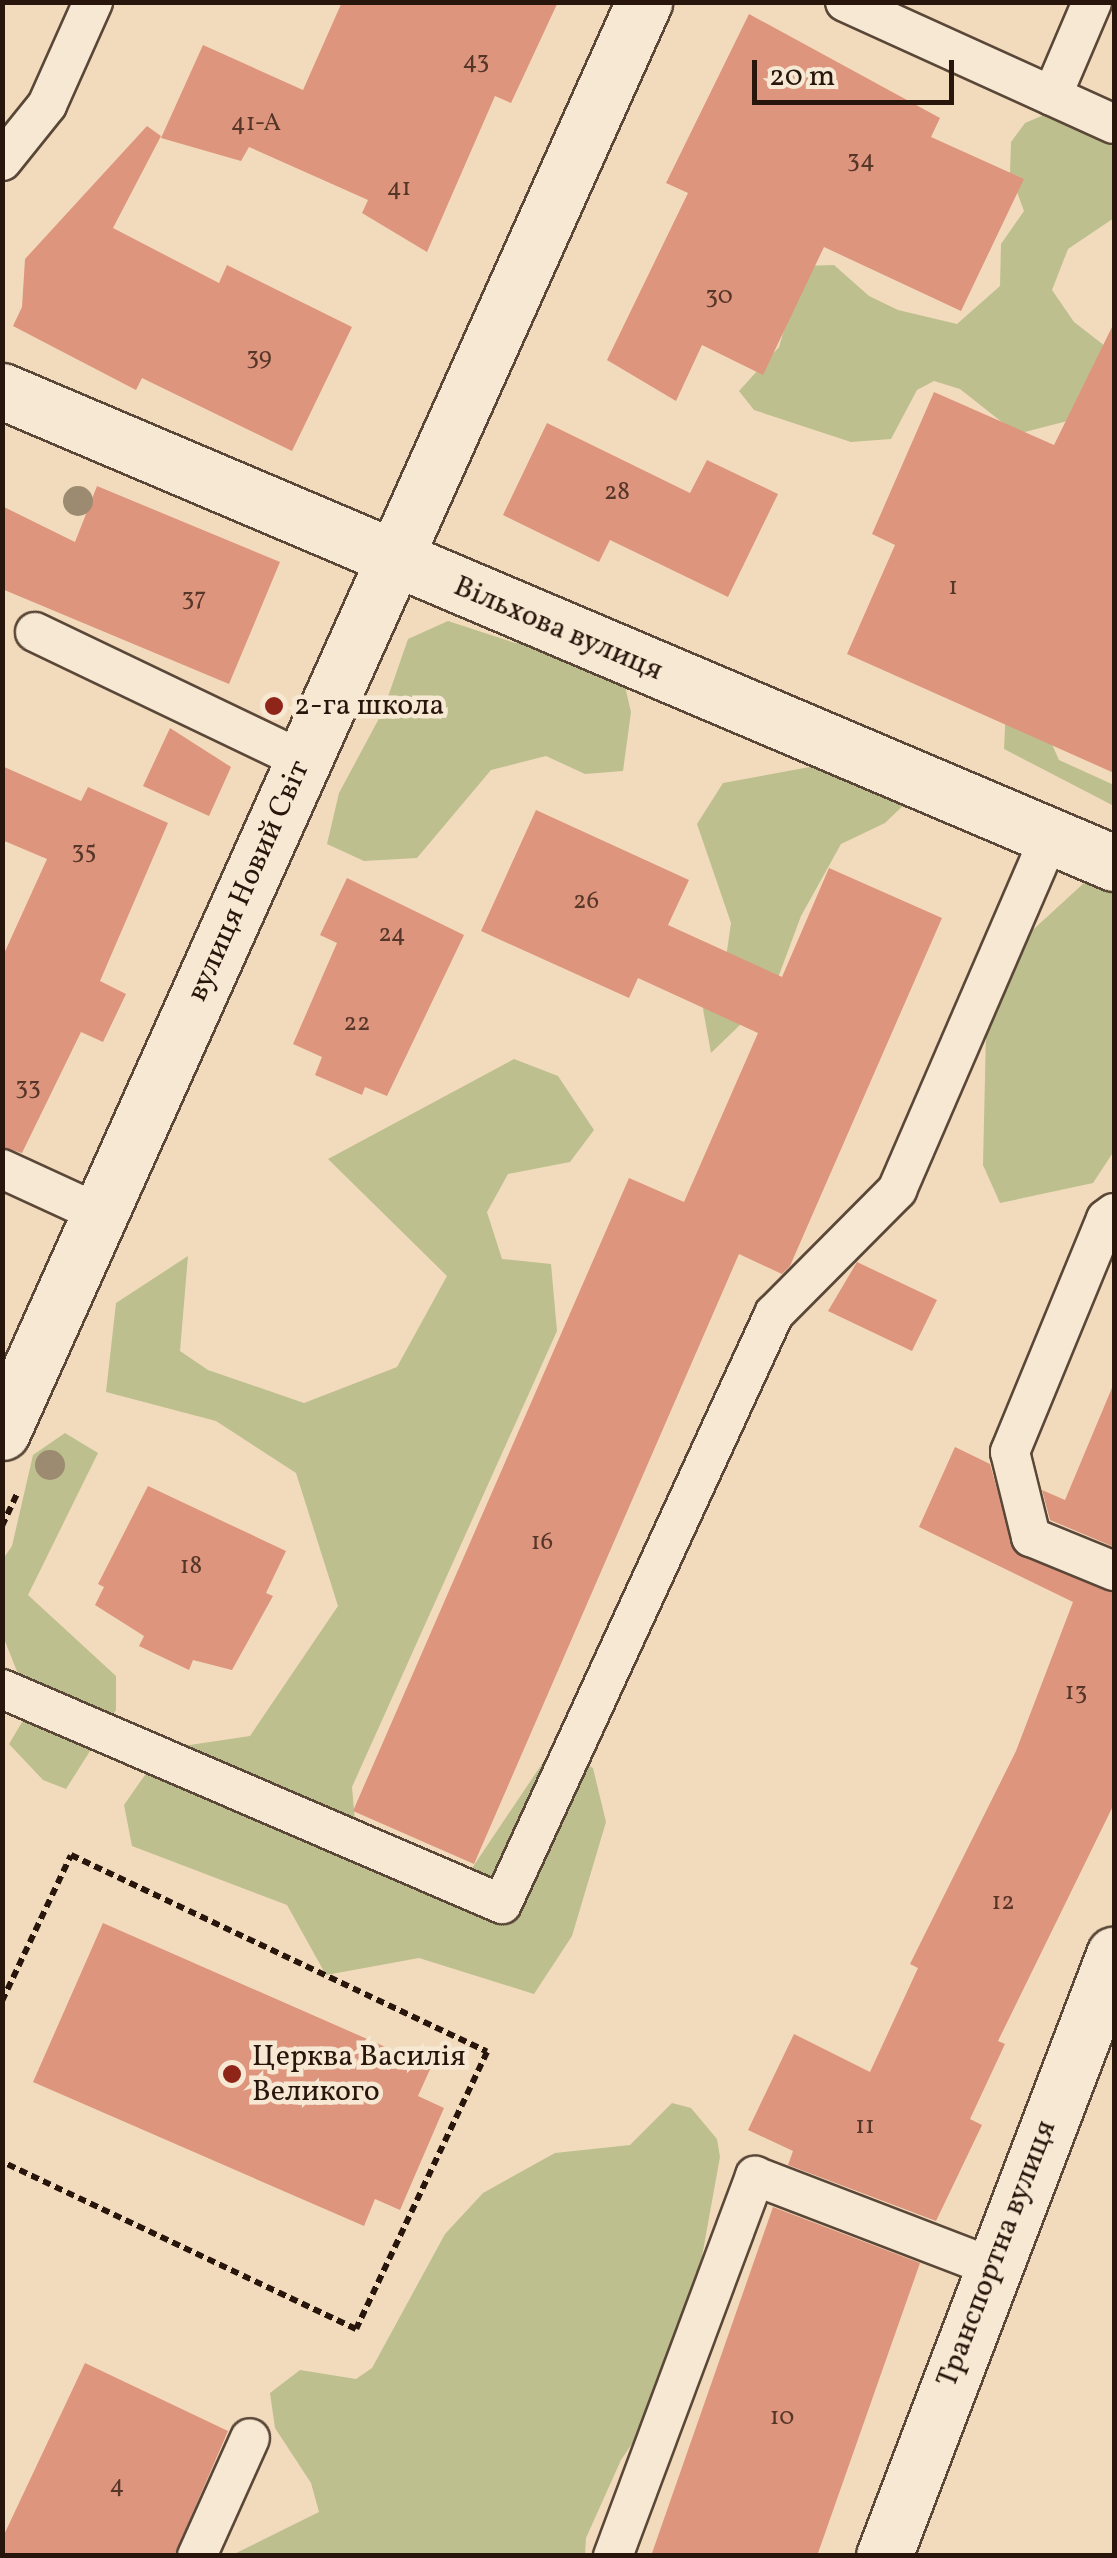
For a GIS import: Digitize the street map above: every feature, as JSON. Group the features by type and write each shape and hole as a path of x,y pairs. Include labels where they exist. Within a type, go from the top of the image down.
{"street":[{"name":"вулиця Новий Світ","path":"2,1432 641,4"},
{"name":"Вільхова вулиця","path":"2,391 1114,863"},
{"name":"Транспортна вулиця","path":"884,2556 990,2266 1114,1955"}],"lane":[{"path":"2,161 47,105 93,2"},
{"path":"846,2 1114,124"},
{"path":"1052,96 1092,2"},
{"path":"35,632 302,760"},
{"path":"2,1689 502,1904 774,1314 897,1190 1050,836"},
{"path":"2,1169 100,1214"},
{"path":"1114,1214 1106,1218 1010,1452 1030,1536 1114,1571"},
{"path":"613,2556 755,2176 990,2266"},
{"path":"197,2556 250,2438"}],"path":[{"path":"2,2001 71,1856 486,2052 356,2329 2,2162"},
{"path":"2,1976 12,1980"}],"green space":[{"path":"1060,108 1114,136 1114,218 1068,249 1052,290 1074,322 1114,353 1114,431 1079,418 1017,434 960,389 934,381 917,390 891,439 851,442 754,410 739,391 779,347 803,266 834,265 869,296 898,310 957,324 1000,286 1001,244 1024,211 1010,173 1011,142 1025,123"},
{"path":"448,621 515,643 535,635 623,678 631,712 623,771 585,774 546,756 491,770 417,858 364,861 327,844 339,793 383,711 408,639"},
{"path":"1006,707 1050,740 1059,760 1114,785 1114,806 1004,749"},
{"path":"821,765 911,798 885,823 841,844 801,916 772,994 711,1053 703,1009 725,965 731,923 697,824 723,783"},
{"path":"1097,871 1114,881 1114,1151 1093,1183 1000,1203 983,1165 986,1033 1024,938"},
{"path":"514,1059 558,1076 594,1130 570,1162 508,1174 487,1212 502,1259 551,1264 557,1331 352,1787 356,1833 460,1886 554,1746 593,1768 606,1822 572,1936 534,1994 419,1958 326,1975 287,1905 132,1846 124,1805 163,1749 250,1736 338,1606 296,1473 216,1421 106,1392 116,1303 188,1256 180,1351 208,1370 304,1403 397,1367 447,1276 328,1159"},
{"path":"65,1433 98,1453 28,1595 116,1676 116,1710 66,1789 43,1780 9,1744 31,1707 3,1636 3,1559 12,1546 33,1455"},
{"path":"672,2103 691,2108 717,2139 720,2157 695,2295 676,2332 667,2392 621,2460 586,2538 585,2555 230,2556 319,2512 311,2483 275,2428 270,2393 300,2370 356,2379 372,2368 445,2234 483,2193 555,2153 630,2145"}],"building":[{"path":"342,2 558,2 511,103 495,96 427,252 362,213 368,200 249,147 241,161 161,138 203,45 303,90"},
{"path":"749,14 940,118 931,137 1024,179 961,311 824,247 763,375 702,345 676,401 607,360 688,193 666,183"},
{"path":"147,126 161,136 113,228 219,283 227,265 352,327 292,451 142,378 136,390 13,326 22,307 25,259"},
{"path":"1114,323 1114,773 847,654 895,545 872,534 934,392 1054,445"},
{"path":"547,423 690,493 707,460 778,494 728,597 610,540 599,562 503,515"},
{"path":"97,486 280,562 229,684 2,589 2,506 75,542"},
{"path":"170,728 231,767 209,816 143,786"},
{"path":"2,766 81,801 88,787 168,823 100,981 126,994 103,1042 81,1032 22,1153 2,1147 2,958 47,859 2,840"},
{"path":"536,810 689,880 668,925 782,977 829,868 942,918 790,1266 782,1274 739,1254 474,1864 353,1811 629,1178 684,1202 758,1033 638,978 629,998 481,931"},
{"path":"347,878 464,935 387,1096 365,1087 362,1095 315,1075 322,1057 293,1044 337,943 320,935"},
{"path":"857,1262 937,1300 912,1351 828,1311"},
{"path":"1114,1383 1114,1547 1050,1520 1042,1490 1065,1500"},
{"path":"955,1447 990,1464 1015,1552 1114,1593 1114,1804 998,2041 1005,2044 970,2119 982,2125 936,2221 788,2165 793,2151 748,2130 794,2034 870,2072 918,1968 910,1964 1016,1751 1073,1602 919,1527"},
{"path":"148,1486 286,1551 266,1593 273,1596 232,1670 193,1660 189,1670 139,1646 144,1636 95,1605 104,1587 98,1584"},
{"name":"Церква Василія Великого","path":"103,1923 431,2067 418,2096 444,2108 400,2210 375,2199 364,2226 33,2082"},
{"path":"773,2207 920,2263 817,2556 651,2556"},
{"path":"85,2363 228,2431 174,2556 2,2556 2,2539"}],"place":[{"name":"2-га школа","path":"274,706"},
{"name":"Церква Василія Великого","path":"232,2074"}]}
